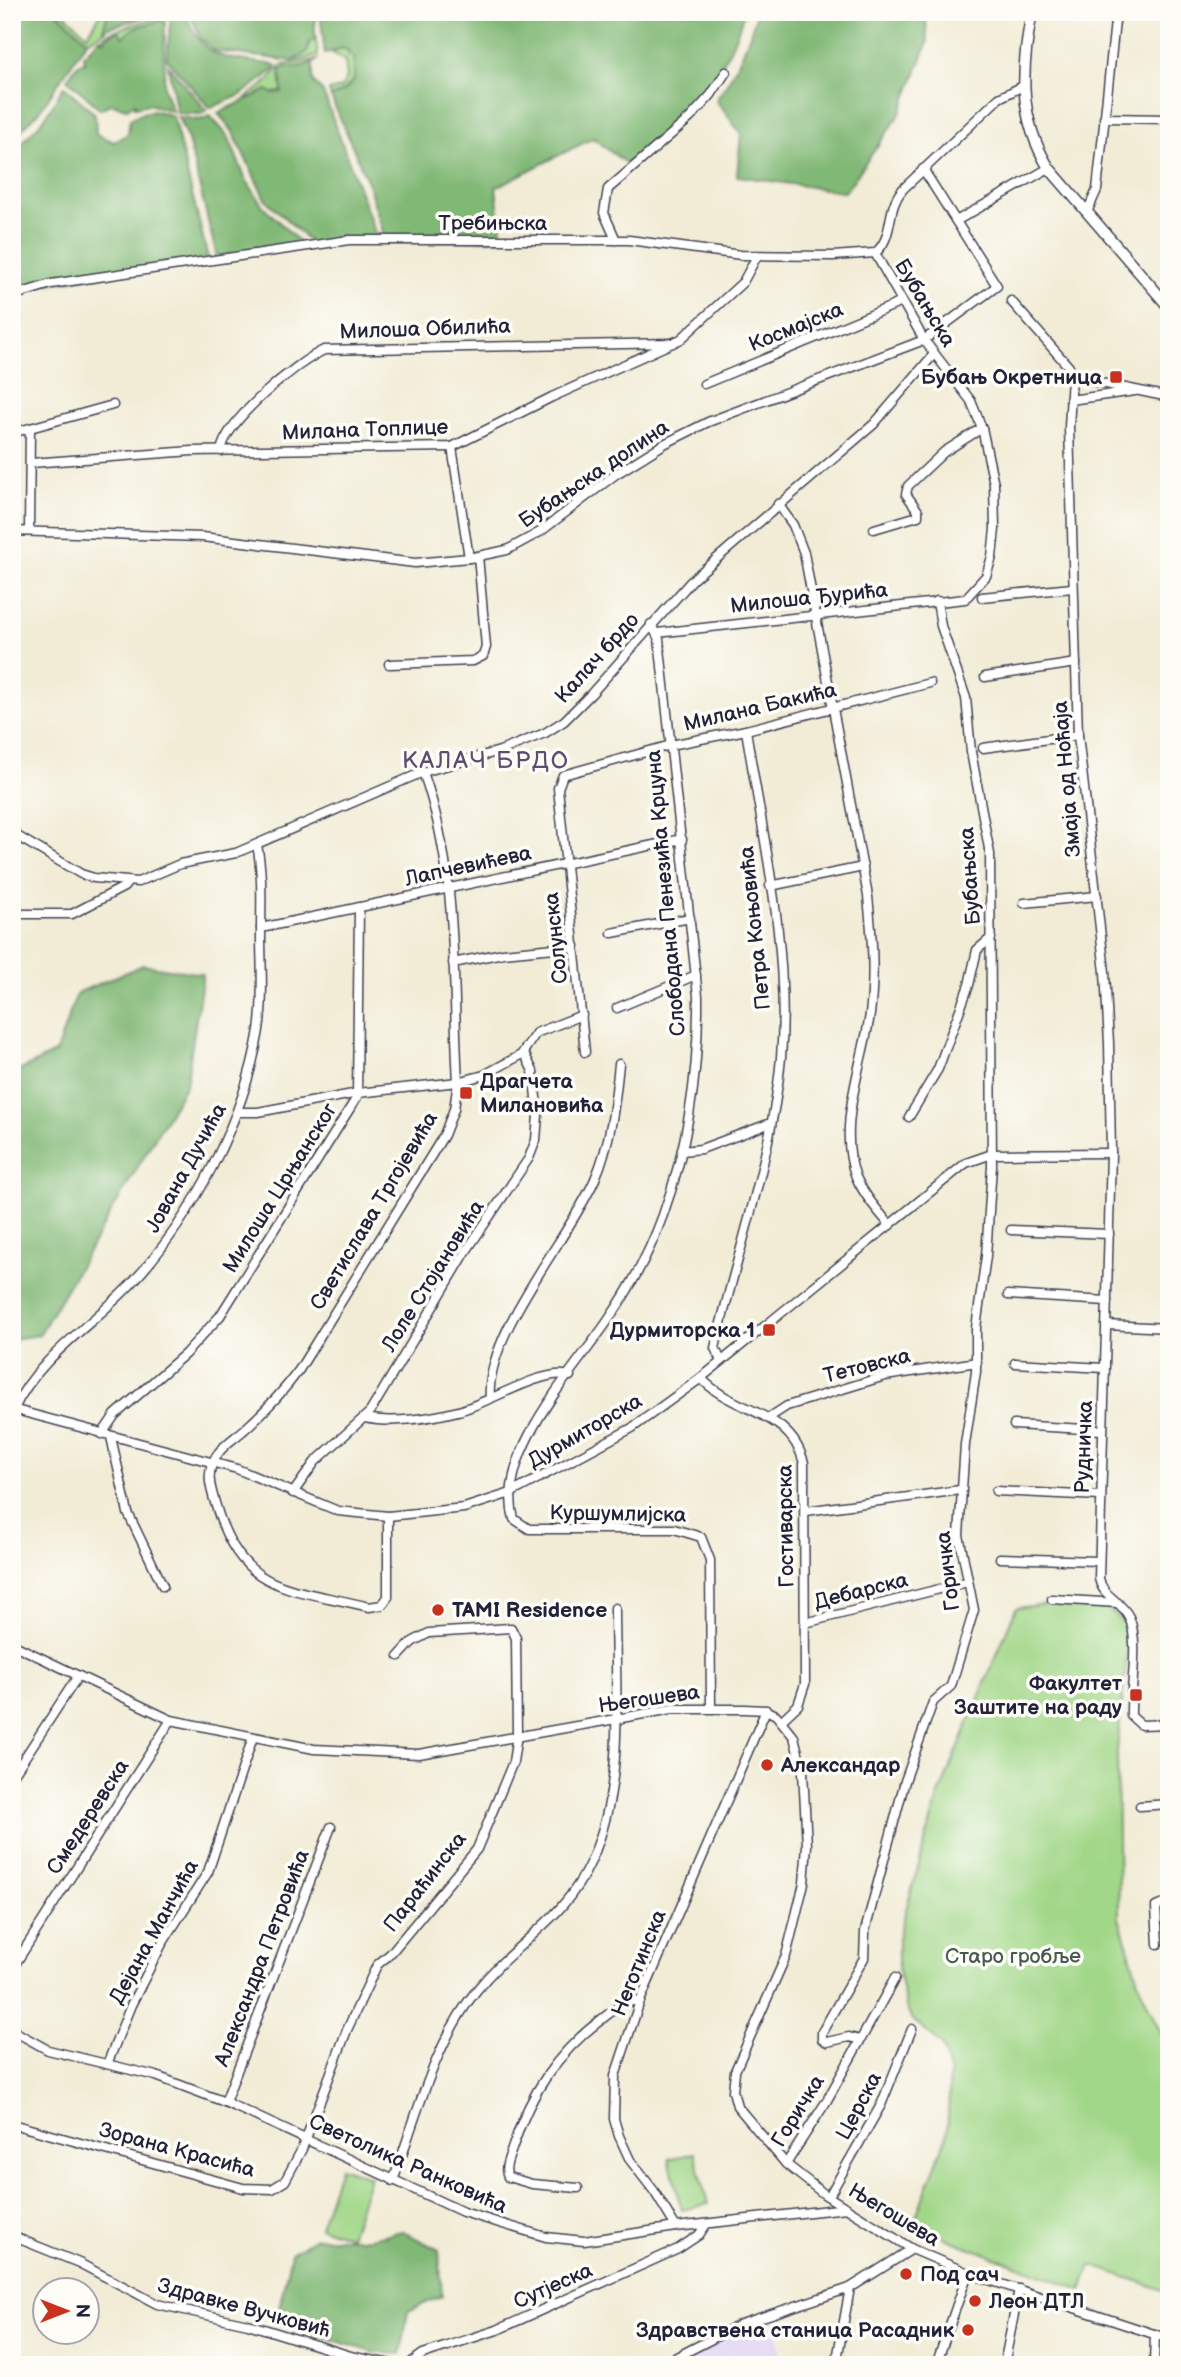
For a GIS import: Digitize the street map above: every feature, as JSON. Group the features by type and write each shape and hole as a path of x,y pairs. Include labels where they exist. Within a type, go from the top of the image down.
{"street":[{"path":"1032,12 1023,60 1023,86 1032,136 1049,168 1169,307"},
{"path":"1087,212 1097,190 1115,12"},
{"path":"617,240 604,213 608,190 690,118 711,95 726,72"},
{"path":"875,253 886,239 890,212 896,198 992,103 1005,93 1023,86"},
{"path":"1104,118 1169,119"},
{"path":"923,169 956,221 1049,168"},
{"name":"Бубањска долина","path":"12,531 202,537 415,563 468,558 524,543 616,474 688,431 924,340 997,286 956,221"},
{"name":"Требињска","path":"12,296 51,284 349,240 617,240 757,256 875,253"},
{"name":"Бубањска","path":"875,253 924,340 971,401 982,428 994,484 995,529 986,576 965,599"},
{"name":"Милана Топлице","path":"31,463 221,451 452,447 552,397 674,344 743,282 757,256"},
{"path":"1011,301 1064,359 1072,377 1169,397"},
{"name":"Космајска","path":"704,384 902,302"},
{"name":"Милоша Обилића","path":"221,451 228,432 262,398 308,358 324,350 643,341 674,344"},
{"name":"Калач брдо","path":"12,833 81,874 128,882 144,880 180,864 236,853 423,772 500,751 545,733 583,702 679,592 874,424 934,354"},
{"name":"Змаја од Ноћаја","path":"1072,377 1072,588 1078,735 1097,896 1109,1043 1111,1153"},
{"path":"1070,400 1142,390"},
{"path":"12,433 113,405"},
{"path":"29,531 30,428"},
{"path":"874,529 918,516 918,511 906,494 908,486 944,452 982,428"},
{"path":"452,447 468,558"},
{"path":"778,504 801,543 863,867 869,906 873,970 870,1016 851,1114 849,1144 860,1186 890,1225"},
{"path":"389,664 473,661 482,656 486,648 478,556"},
{"path":"982,597 1072,588"},
{"name":"Милоша Ђурића","path":"657,633 965,599"},
{"name":"Бубањска","path":"937,601 945,638 966,698 972,759 989,840 992,1154"},
{"name":"Слободана Пенезића Крцуна","path":"511,1493 531,1430 622,1300 663,1216 682,1151 696,1068 696,975 657,633 652,624"},
{"path":"985,677 1076,663"},
{"name":"Милана Бакића","path":"560,780 568,772 930,683"},
{"name":"Петра Коњовића","path":"721,1361 715,1348 743,1247 771,1123 779,1076 783,1021 780,961 746,730"},
{"path":"983,748 1078,735"},
{"name":"Светислава Тргојевића","path":"212,1462 220,1450 283,1392 299,1370 444,1135 454,1109 458,1082 450,888 439,821 423,772"},
{"name":"Солунска","path":"560,780 558,788 585,1052"},
{"name":"Лапчевићева","path":"261,928 681,839"},
{"name":"Јована Дучића","path":"13,1409 36,1372 102,1314 158,1253 185,1214 239,1112 259,1028 261,928 257,845"},
{"path":"770,886 863,867"},
{"path":"12,914 72,914 124,887 128,882"},
{"path":"1024,903 1097,896"},
{"name":"Милоша Црњанског","path":"107,1436 108,1422 185,1354 220,1316 358,1093 359,907"},
{"path":"612,933 690,918"},
{"path":"909,1117 938,1069 969,985 977,950 991,938"},
{"path":"453,963 575,946"},
{"path":"617,1008 696,975"},
{"path":"239,1112 258,1112 358,1093 458,1082 493,1072 524,1053 536,1033 582,1015"},
{"name":"Лоле Стојановића","path":"293,1493 315,1462 365,1418 467,1250 521,1172 533,1150 537,1129 537,1101 533,1071 524,1053"},
{"path":"491,1399 496,1361 525,1294 579,1212 603,1158 614,1114 619,1063"},
{"path":"682,1151 701,1149 771,1123"},
{"name":"Дурмиторска","path":"13,1409 247,1472 338,1511 388,1516 464,1508 511,1493 632,1428 701,1378 957,1168 992,1154 1111,1153"},
{"name":"Рудничка","path":"1111,1153 1098,1561 1100,1587 1118,1603 1128,1616 1132,1628 1131,1716 1140,1725 1169,1724"},
{"name":"Горичка","path":"860,2040 849,2037 827,2042 822,2039 822,2032 866,1953 866,1926 905,1781 933,1702 951,1686 973,1613 960,1546 961,1490 976,1362 976,1328 986,1256 992,1154"},
{"path":"1011,1230 1109,1234"},
{"path":"1008,1295 1107,1301"},
{"path":"1106,1325 1169,1328"},
{"name":"Тетовска","path":"770,1417 788,1406 885,1376 976,1362"},
{"path":"1015,1363 1104,1368"},
{"path":"365,1418 437,1415 491,1399 549,1376 570,1376"},
{"name":"Гостиварска","path":"701,1378 720,1396 770,1417 789,1432 803,1457 806,1511 803,1695 794,1710 782,1720"},
{"path":"1014,1425 1102,1430"},
{"path":"107,1436 128,1513 163,1586"},
{"path":"212,1462 209,1482 226,1538 240,1561 268,1581 369,1607 382,1605 388,1597 390,1578 388,1516"},
{"path":"806,1511 961,1490"},
{"path":"996,1491 1100,1496"},
{"name":"Куршумлијска","path":"511,1493 514,1519 526,1528 674,1529 701,1537 710,1560 711,1708"},
{"path":"1000,1559 1098,1561"},
{"name":"Дебарска","path":"805,1623 967,1582"},
{"path":"1052,1599 1118,1603"},
{"path":"393,2181 438,2059 461,2011 486,1979 564,1907 591,1861 610,1801 615,1722 615,1608"},
{"name":"Параћинска","path":"306,2138 347,2030 373,1973 477,1849 508,1777 517,1735 516,1638 511,1628 429,1633 412,1643 399,1656"},
{"name":"Његошева","path":"12,1644 171,1720 314,1749 419,1754 517,1735 615,1722 672,1709 766,1710 782,1720 794,1737 803,1772 807,1845 804,1883 786,1956 737,2064 733,2091 741,2113 786,2164 829,2196 912,2249 968,2273 1169,2339"},
{"path":"12,1777 78,1676"},
{"name":"Неготинска","path":"676,2227 654,2191 630,2160 614,2119 615,2076 640,2001 766,1710"},
{"name":"Смедеревска","path":"12,1969 171,1720"},
{"name":"Дејана Манчића","path":"108,2062 131,2005 162,1944 208,1872 253,1737"},
{"path":"1140,1806 1169,1804"},
{"name":"Александра Петровића","path":"225,2102 331,1827"},
{"path":"1158,1944 1156,1907 1169,1902"},
{"name":"Горичка","path":"786,2164 895,1978"},
{"path":"578,2188 531,2184 508,2177 507,2164 516,2136 531,2099 564,2051 617,2008 631,2000 640,2001"},
{"name":"Церска","path":"829,2196 881,2105 912,2029"},
{"name":"Светолика Ранковића","path":"12,2030 48,2050 108,2062 156,2076 225,2102 483,2220 564,2241 847,2208"},
{"name":"Зорана Красића","path":"12,2124 208,2180 257,2190 272,2189 285,2181 306,2138"},
{"name":"Сутјеска","path":"408,2365 423,2354 497,2330 678,2249 699,2235 705,2226"},
{"name":"Здравке Вучковић","path":"12,2236 79,2263 157,2304 248,2324 354,2357 396,2365"},
{"path":"663,2364 741,2324 850,2288 912,2249"},
{"path":"936,2365 968,2273"},
{"path":"836,2365 850,2288"},
{"path":"1004,2365 1019,2289"},
{"path":"1154,2365 1155,2334"}],"shaded area":[{"path":"777,2320 781,2365 686,2365 698,2352 731,2335"}],"green space":[{"path":"12,12 57,12 87,41 38,113 12,139"},
{"path":"57,12 63,12 87,35 102,12 108,12 104,30 107,30 87,41"},
{"path":"108,12 162,12 103,29"},
{"path":"185,12 192,29 209,50 231,58 276,65 275,69 241,95 210,108 167,59 171,13"},
{"path":"189,12 316,12 314,41 309,42 308,51 293,61 215,51 201,39"},
{"path":"320,12 744,12 725,60 712,80 683,115 628,165 593,138 496,187 502,239 386,242 367,180 331,97 344,91 354,80 354,58 348,54 348,50 342,48 325,54"},
{"path":"757,12 925,12 928,42 900,114 845,192 737,176 741,134 716,100 741,58"},
{"path":"167,14 165,22 157,22 115,39 99,39 113,31"},
{"path":"162,20 165,22 164,88 172,111 149,104 135,107 135,103 127,108 111,104 100,109 67,79 77,65 85,62 83,56 99,39 104,41 107,36 119,31 123,37 134,28"},
{"path":"315,32 318,56 293,61 308,51 309,41 314,40"},
{"path":"341,48 348,50 354,58 354,79 344,91 331,97 329,91 341,88 347,77 345,61 333,53"},
{"path":"317,60 312,65 280,69 282,92 245,98 264,85 281,65"},
{"path":"313,62 313,82 323,92 378,240 312,244 265,199 232,130 218,113 267,90 272,93 282,92 280,70 286,67 300,68"},
{"path":"168,65 206,111 201,114 177,113"},
{"path":"64,86 95,114 96,134 114,142 128,134 130,119 141,114 157,111 173,117 208,258 12,290 12,154 44,119"},
{"path":"210,116 228,136 245,178 262,205 303,246 217,257 188,140 178,117 200,120"},
{"path":"143,965 203,974 186,1085 39,1335 12,1339 12,1079 15,1073 56,1052 77,993"},
{"name":"Старо гробље","path":"1056,1603 1110,1609 1125,1625 1128,1646 1117,1751 1119,1918 1140,1987 1169,2051 1169,2292 1091,2265 1082,2290 947,2239 915,2219 947,2135 950,2074 942,2045 913,2020 906,2007 898,1970 898,1938 938,1797 1016,1608"},
{"path":"695,2153 708,2204 682,2210 669,2159"},
{"path":"340,2167 370,2177 350,2237 320,2227"},
{"path":"402,2231 439,2250 442,2296 408,2311 401,2354 375,2353 276,2322 291,2253 315,2238 370,2238"}],"place":[{"name":"Бубањ Окретница","path":"1116,377"},
{"name":"Драгчета Милановића","path":"466,1093"},
{"name":"Дурмиторска 1","path":"769,1330"},
{"name":"TAMI Residence","path":"438,1610"},
{"name":"Факултет Заштите на раду","path":"1136,1695"},
{"name":"Александар","path":"767,1765"},
{"name":"Под сач","path":"906,2274"},
{"name":"Леон ДТЛ","path":"975,2301"},
{"name":"Здравствена станица Расадник","path":"968,2330"}],"district":[{"name":"КАЛАЧ БРДО","path":"486,760"}]}
